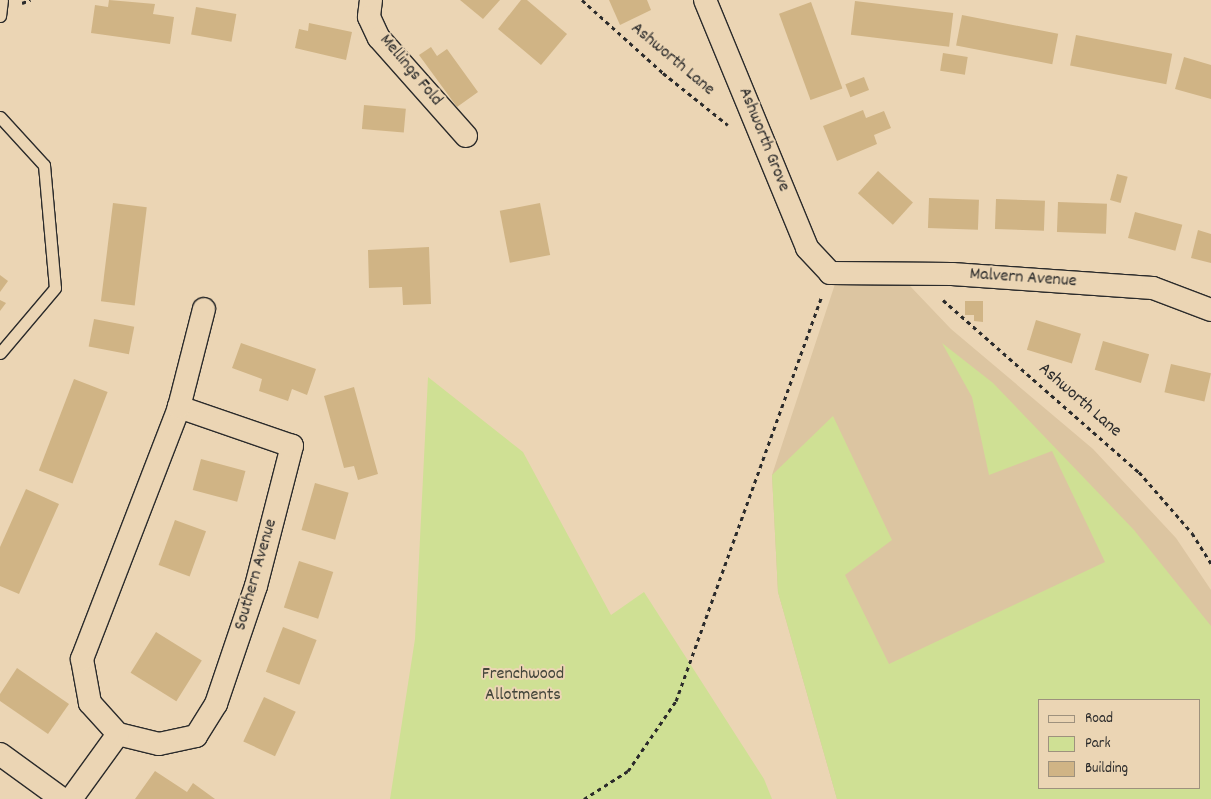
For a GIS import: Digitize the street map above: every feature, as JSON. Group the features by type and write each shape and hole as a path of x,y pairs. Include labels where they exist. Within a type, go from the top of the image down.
{"street":[{"name":"Mellings Fold","path":"371,0 369,17 380,38 466,136"},
{"name":"Ashworth Grove","path":"705,0 807,248 830,273"},
{"name":"Malvern Avenue","path":"830,273 952,274 1153,288 1211,310"},
{"path":"72,799 118,734 90,702 82,659 179,407 204,309"},
{"name":"Southern Avenue","path":"118,734 159,744 196,736 216,704 256,586 292,446 179,407"},
{"path":"0,754 62,799"}],"lane":[{"path":"0,16 2,0"},
{"path":"0,117 44,165 55,288 0,353"}],"path":[{"name":"Ashworth Lane","path":"582,0 663,73 732,127"},
{"path":"584,799 628,771 676,702 830,273"},
{"name":"Ashworth Lane","path":"942,299 1139,472 1192,533 1211,563"}],"shaded area":[{"path":"835,284 910,286 951,329 1093,449 1176,538 1211,590 1211,799 837,799 778,592 772,475"}],"green space":[{"path":"942,343 993,383 1134,530 1211,626 1211,799 837,799 778,592 772,475 833,416 892,540 845,575 889,664 1105,562 1052,451 989,475 972,397"},
{"name":"Frenchwood Allotments","path":"428,377 523,452 611,615 644,592 764,779 772,799 390,799 415,639"}],"building":[{"path":"109,0 155,4 153,14 174,17 170,44 91,33 95,5 108,7"},
{"path":"460,0 500,0 483,19"},
{"path":"521,0 527,0 567,34 541,65 498,29"},
{"path":"609,0 647,0 651,10 620,25"},
{"path":"855,1 953,13 949,47 851,35"},
{"path":"811,2 842,88 811,100 779,14"},
{"path":"196,7 236,14 232,42 191,35"},
{"path":"962,15 1058,34 1052,64 956,45"},
{"path":"309,23 352,32 346,60 295,48 299,29 308,31"},
{"path":"1076,35 1172,54 1166,84 1070,65"},
{"path":"431,47 437,56 447,49 478,92 457,107 419,55"},
{"path":"943,53 968,57 965,75 940,71"},
{"path":"1184,57 1211,65 1211,99 1175,89"},
{"path":"864,77 869,90 850,97 845,84"},
{"path":"364,105 406,109 404,133 362,129"},
{"path":"863,110 866,118 884,111 891,128 874,135 877,144 837,161 823,126"},
{"path":"878,171 913,202 893,225 858,193"},
{"path":"1117,174 1128,177 1121,203 1110,200"},
{"path":"929,198 979,200 978,230 928,228"},
{"path":"996,199 1045,201 1044,231 995,229"},
{"path":"1058,202 1107,204 1106,234 1057,232"},
{"path":"113,203 147,207 135,305 101,301"},
{"path":"540,203 550,255 510,263 500,211"},
{"path":"1135,212 1182,225 1175,251 1128,238"},
{"path":"1198,230 1211,234 1211,263 1191,258"},
{"path":"429,247 431,304 403,305 402,287 369,288 368,250"},
{"path":"0,275 8,281 0,292"},
{"path":"0,300 6,303 0,311"},
{"path":"965,301 983,301 983,322 974,321 974,315 965,315"},
{"path":"94,319 134,327 129,354 89,346"},
{"path":"1036,320 1081,334 1072,363 1027,350"},
{"path":"1103,341 1149,354 1141,383 1095,370"},
{"path":"241,343 316,369 307,395 292,389 288,401 259,391 262,379 232,368"},
{"path":"1171,364 1211,373 1204,401 1164,392"},
{"path":"74,379 108,392 72,483 39,470"},
{"path":"354,387 378,474 358,480 354,466 344,468 324,396"},
{"path":"201,459 245,471 237,502 193,490"},
{"path":"315,483 349,493 335,540 301,530"},
{"path":"26,489 59,504 19,594 0,586 0,547"},
{"path":"175,520 206,531 190,576 159,565"},
{"path":"299,561 333,572 318,619 284,608"},
{"path":"283,627 317,640 299,685 266,672"},
{"path":"156,632 202,661 176,701 131,673"},
{"path":"17,668 69,704 48,734 0,701 0,694"},
{"path":"264,697 296,712 275,756 243,741"},
{"path":"155,771 187,792 193,783 215,799 135,799"}]}
